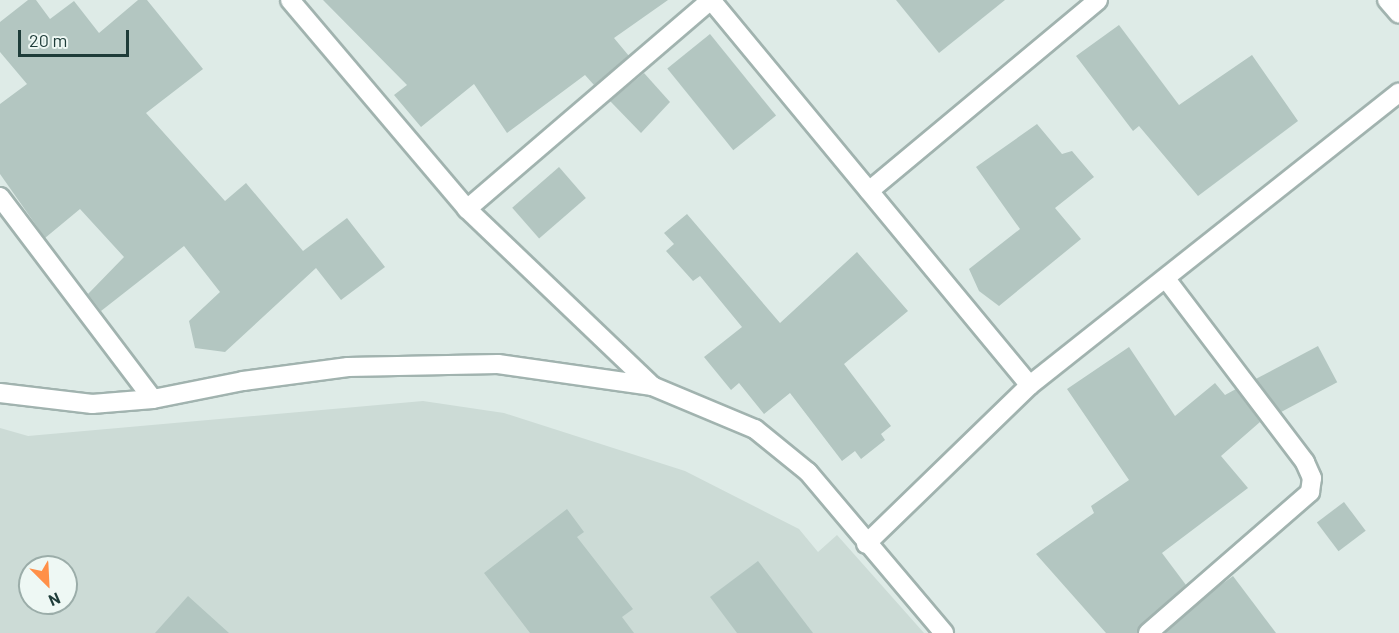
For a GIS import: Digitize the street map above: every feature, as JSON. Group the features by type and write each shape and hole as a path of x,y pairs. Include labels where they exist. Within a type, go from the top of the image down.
{"street":[{"path":"290,0 467,209 573,309 610,350 652,386"},
{"path":"467,209 711,0 1030,385"},
{"path":"869,192 1098,0"},
{"path":"1388,0 1399,14"},
{"path":"866,544 1030,385 1167,280 1399,93"},
{"path":"0,197 153,399"},
{"path":"1148,633 1310,492 1312,478 1305,462 1167,280"},
{"path":"0,393 92,404 153,399 243,381 348,367 498,364 652,386 755,429 808,472 866,544 944,633"}],"shaded area":[{"path":"423,401 504,413 685,471 799,529 818,552 837,535 924,633 0,633 0,428 28,436"}],"building":[{"path":"28,0 36,0 50,19 74,1 99,33 138,0 147,0 203,69 146,113 225,201 246,183 303,251 347,218 385,267 341,300 316,268 225,352 195,348 189,321 220,292 184,246 101,311 88,294 124,257 80,209 45,238 0,174 0,104 27,84 0,52 0,22"},
{"path":"323,0 668,0 614,38 629,56 594,85 585,75 507,133 474,84 421,127 394,95 407,85"},
{"path":"896,0 1005,0 939,53"},
{"path":"1119,25 1179,105 1252,55 1298,121 1198,196 1139,126 1133,131 1076,56"},
{"path":"710,34 776,116 733,150 667,69"},
{"path":"644,73 670,102 641,133 610,101"},
{"path":"1037,124 1062,154 1072,151 1094,177 1055,208 1081,239 999,306 979,291 969,269 1020,229 976,167"},
{"path":"559,167 586,198 539,239 512,208"},
{"path":"687,214 780,323 857,252 908,311 844,364 891,426 881,434 885,440 861,459 855,451 842,461 790,393 764,414 739,383 731,390 704,357 742,327 700,276 693,281 666,251 674,244 664,233"},
{"path":"1318,346 1337,382 1275,415 1256,379"},
{"path":"1129,347 1175,416 1215,383 1225,395 1236,389 1260,422 1221,456 1248,488 1162,553 1186,585 1141,625 1137,633 1106,633 1036,554 1094,513 1091,506 1129,480 1067,389"},
{"path":"1344,502 1366,531 1339,551 1317,522"},
{"path":"567,509 584,532 577,537 633,609 622,617 634,633 530,633 484,573"},
{"path":"758,561 813,633 737,633 710,597"},
{"path":"1233,576 1276,633 1165,633 1215,589"},
{"path":"188,596 229,633 155,633"}]}
